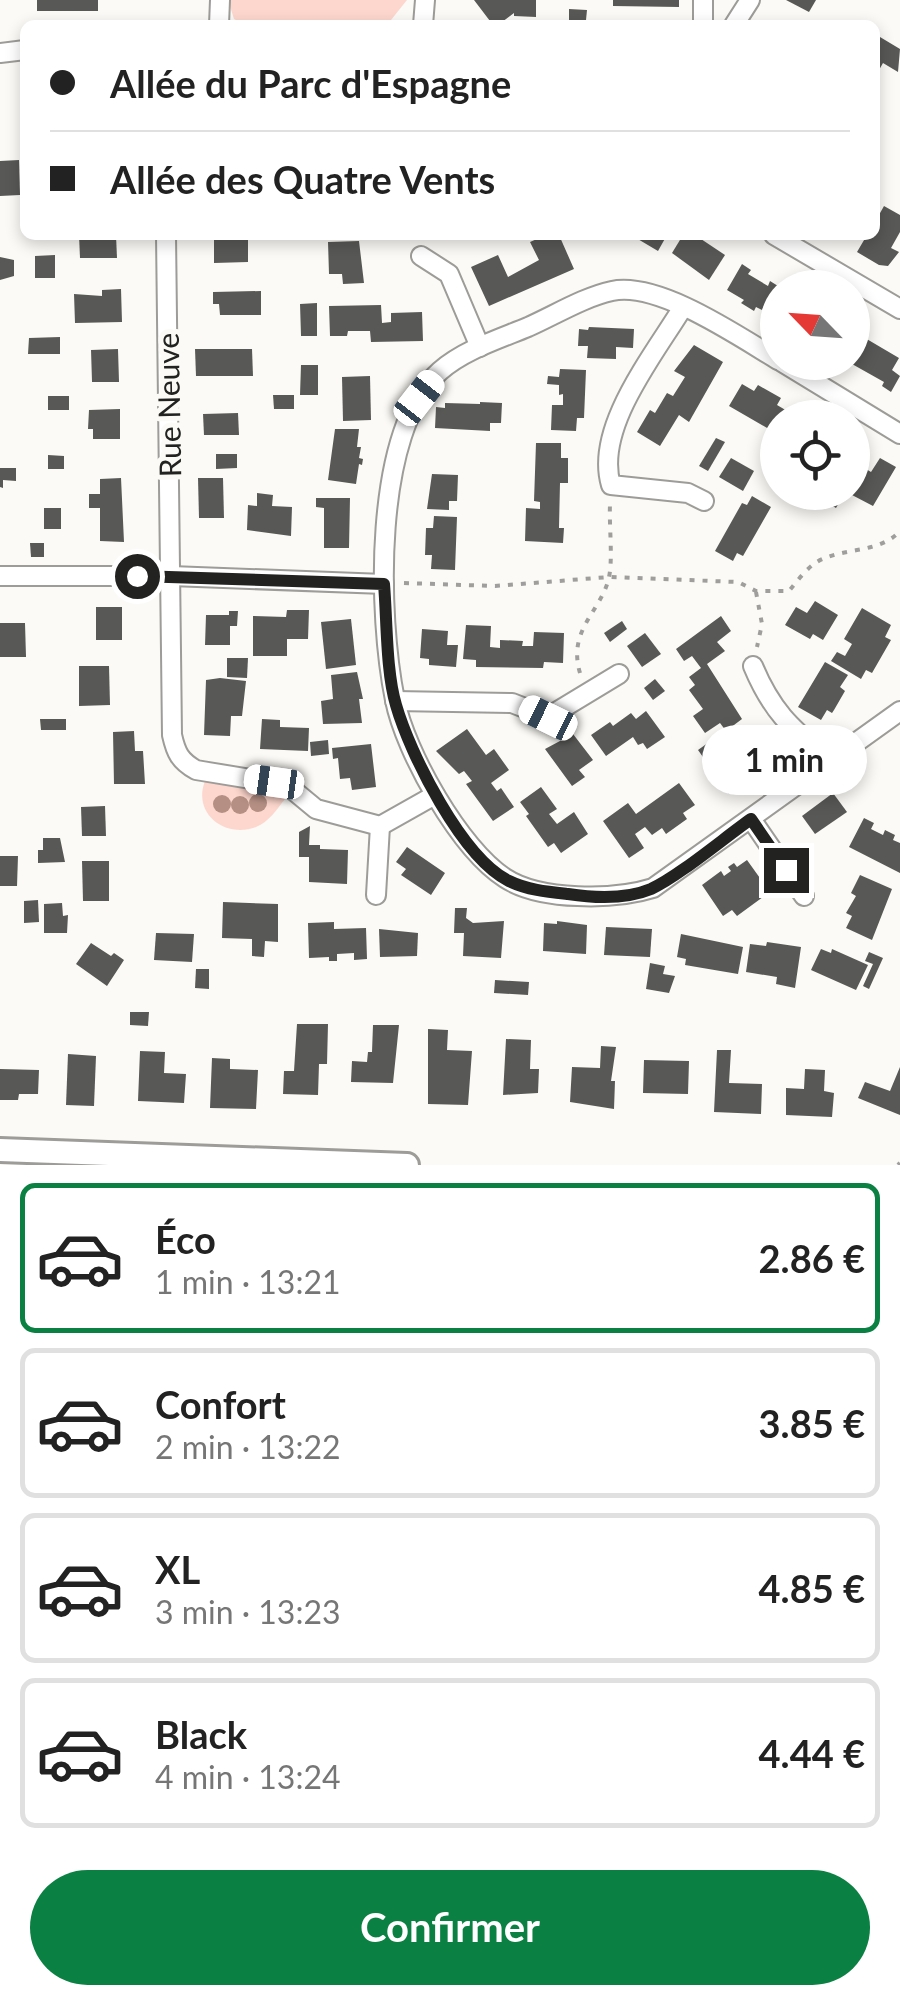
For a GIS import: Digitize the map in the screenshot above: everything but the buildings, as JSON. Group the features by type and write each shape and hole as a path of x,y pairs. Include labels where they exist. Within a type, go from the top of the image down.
{"street":[{"name":"Rue Neuve","path":"166,240 172,736 176,751 183,762 209,773 286,785 316,809 380,826"},
{"path":"783,240 900,308"},
{"path":"421,256 449,274 480,347"},
{"path":"760,350 683,307 639,290 612,291 480,347 440,371 408,420 399,446 383,531 395,702 435,795 483,861 508,881 580,896 629,896 653,888 900,711"},
{"path":"683,307 620,414 608,442 606,468 612,485 688,494 704,502"},
{"path":"811,380 900,434"},
{"path":"0,576 171,576 384,584"},
{"path":"753,666 763,691 782,720 831,762"},
{"path":"395,702 512,703 548,718 620,674"},
{"path":"376,896 380,826 435,795"},
{"path":"751,819 804,896"},
{"path":"0,1150 408,1165"}],"path":[{"path":"587,694 578,664 580,632 609,578 612,485"},
{"path":"384,584 495,586 609,578 738,582 756,591 789,591 823,558 853,553 894,538 900,530"},
{"path":"753,666 762,624 756,591"}],"shaded area":[{"path":"228,0 407,0 391,20 234,19"},
{"path":"205,781 276,791 285,799 261,825 234,830 214,821 208,813 203,804"}],"route":[{"path":"137,576 384,584 395,702 409,740 435,795 483,861 508,881 580,896 629,896 653,888 751,819 786,870"}]}
